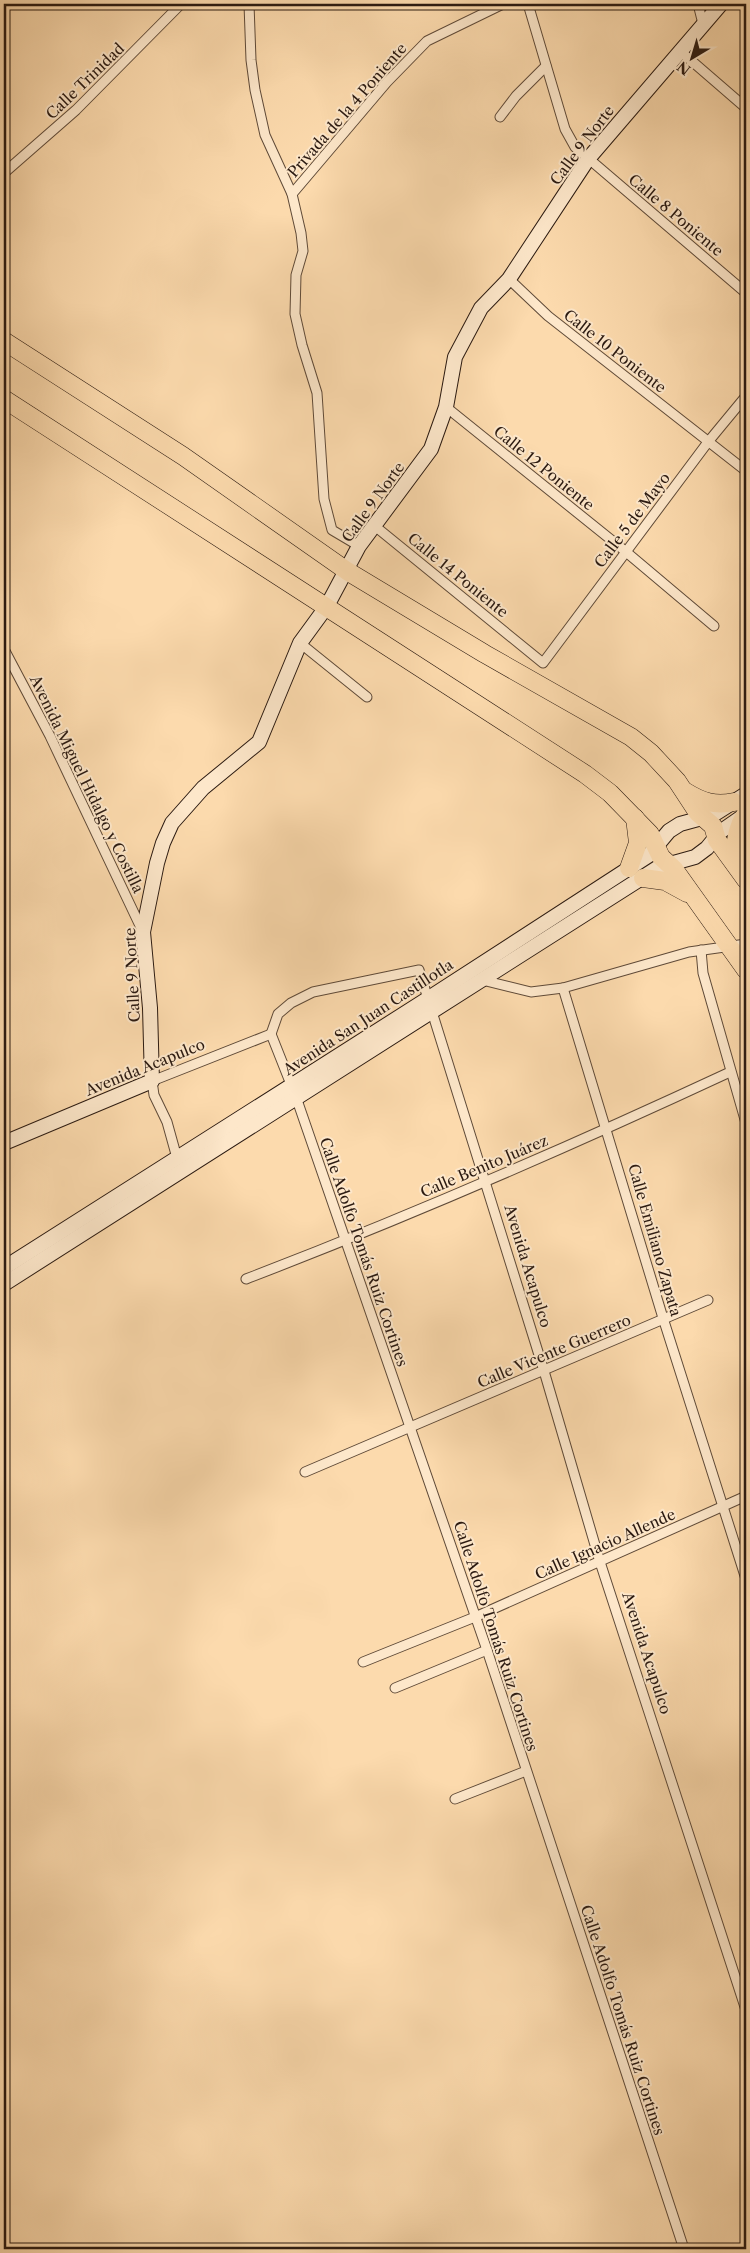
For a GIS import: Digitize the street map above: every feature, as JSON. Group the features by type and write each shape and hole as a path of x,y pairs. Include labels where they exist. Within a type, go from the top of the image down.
{"highway":[{"path":"4,341 183,456 347,571 519,674 631,737 651,753 686,792 696,810 713,826 716,836 742,875"},
{"path":"4,399 327,606 585,774 610,793 650,834 658,847 661,857 669,864 746,970"},
{"path":"686,792 711,804 743,806 735,842 742,875"},
{"path":"629,868 638,843 636,818"},
{"path":"644,878 658,879 672,884 688,893 700,906"}],"main road":[{"name":"Calle 9 Norte","path":"152,1081 150,1008 143,932 162,843 172,823 203,788 259,742 300,643 327,606 359,546 376,526 431,450 446,407 455,357 481,308 509,279 588,159 679,50 721,4"},
{"name":"Avenida San Juan Castillotla","path":"4,1284 293,1091 431,1005 658,847 674,827 691,819 704,818 743,806"},
{"name":"Avenida San Juan Castillotla","path":"431,1005 482,980 663,866 695,857 707,848 743,806"},
{"name":"Avenida Acapulco","path":"4,1143 152,1081"},
{"name":"Avenida San Juan Castillotla","path":"4,1268 177,1158 293,1091"}],"street":[{"name":"Calle Trinidad","path":"4,173 76,110 181,4"},
{"path":"249,4 251,60 255,90 265,135 292,194 303,251 296,275 295,314 302,345 317,393 324,499 332,530 359,546"},
{"name":"Privada de la 4 Poniente","path":"292,194 375,96 427,41 503,4"},
{"name":"Calle 8 Poniente","path":"528,4 565,129 576,148 746,293"},
{"path":"698,4 703,24"},
{"path":"679,50 746,108"},
{"path":"500,117 516,96 546,66"},
{"name":"Calle 10 Poniente","path":"509,279 548,316 746,471"},
{"name":"Calle 5 de Mayo","path":"544,663 708,442 746,396"},
{"name":"Calle 12 Poniente","path":"446,407 626,551 714,626"},
{"name":"Calle 14 Poniente","path":"376,526 544,663"},
{"path":"300,643 366,698"},
{"name":"Avenida Miguel Hidalgo y Costilla","path":"4,649 50,736 143,932"},
{"path":"482,980 531,992 563,988 702,950 746,944"},
{"path":"702,950 702,973 746,1123"},
{"name":"Avenida Acapulco","path":"152,1081 271,1034 278,1014 291,1003 313,992 419,970 544,1371 600,1562 746,2010"},
{"name":"Calle Emiliano Zapata","path":"563,988 663,1318 746,1578"},
{"name":"Calle Adolfo Tomás Ruiz Cortines","path":"271,1034 293,1091 411,1426 487,1650 684,2249"},
{"name":"Calle Benito Juárez","path":"246,1279 346,1241 607,1129 730,1072"},
{"path":"152,1081 154,1095 167,1122 177,1158"},
{"name":"Calle Vicente Guerrero","path":"305,1472 708,1300"},
{"name":"Calle Ignacio Allende","path":"363,1662 475,1617 746,1496"},
{"path":"396,1688 487,1650"},
{"path":"456,1799 526,1772"}]}
